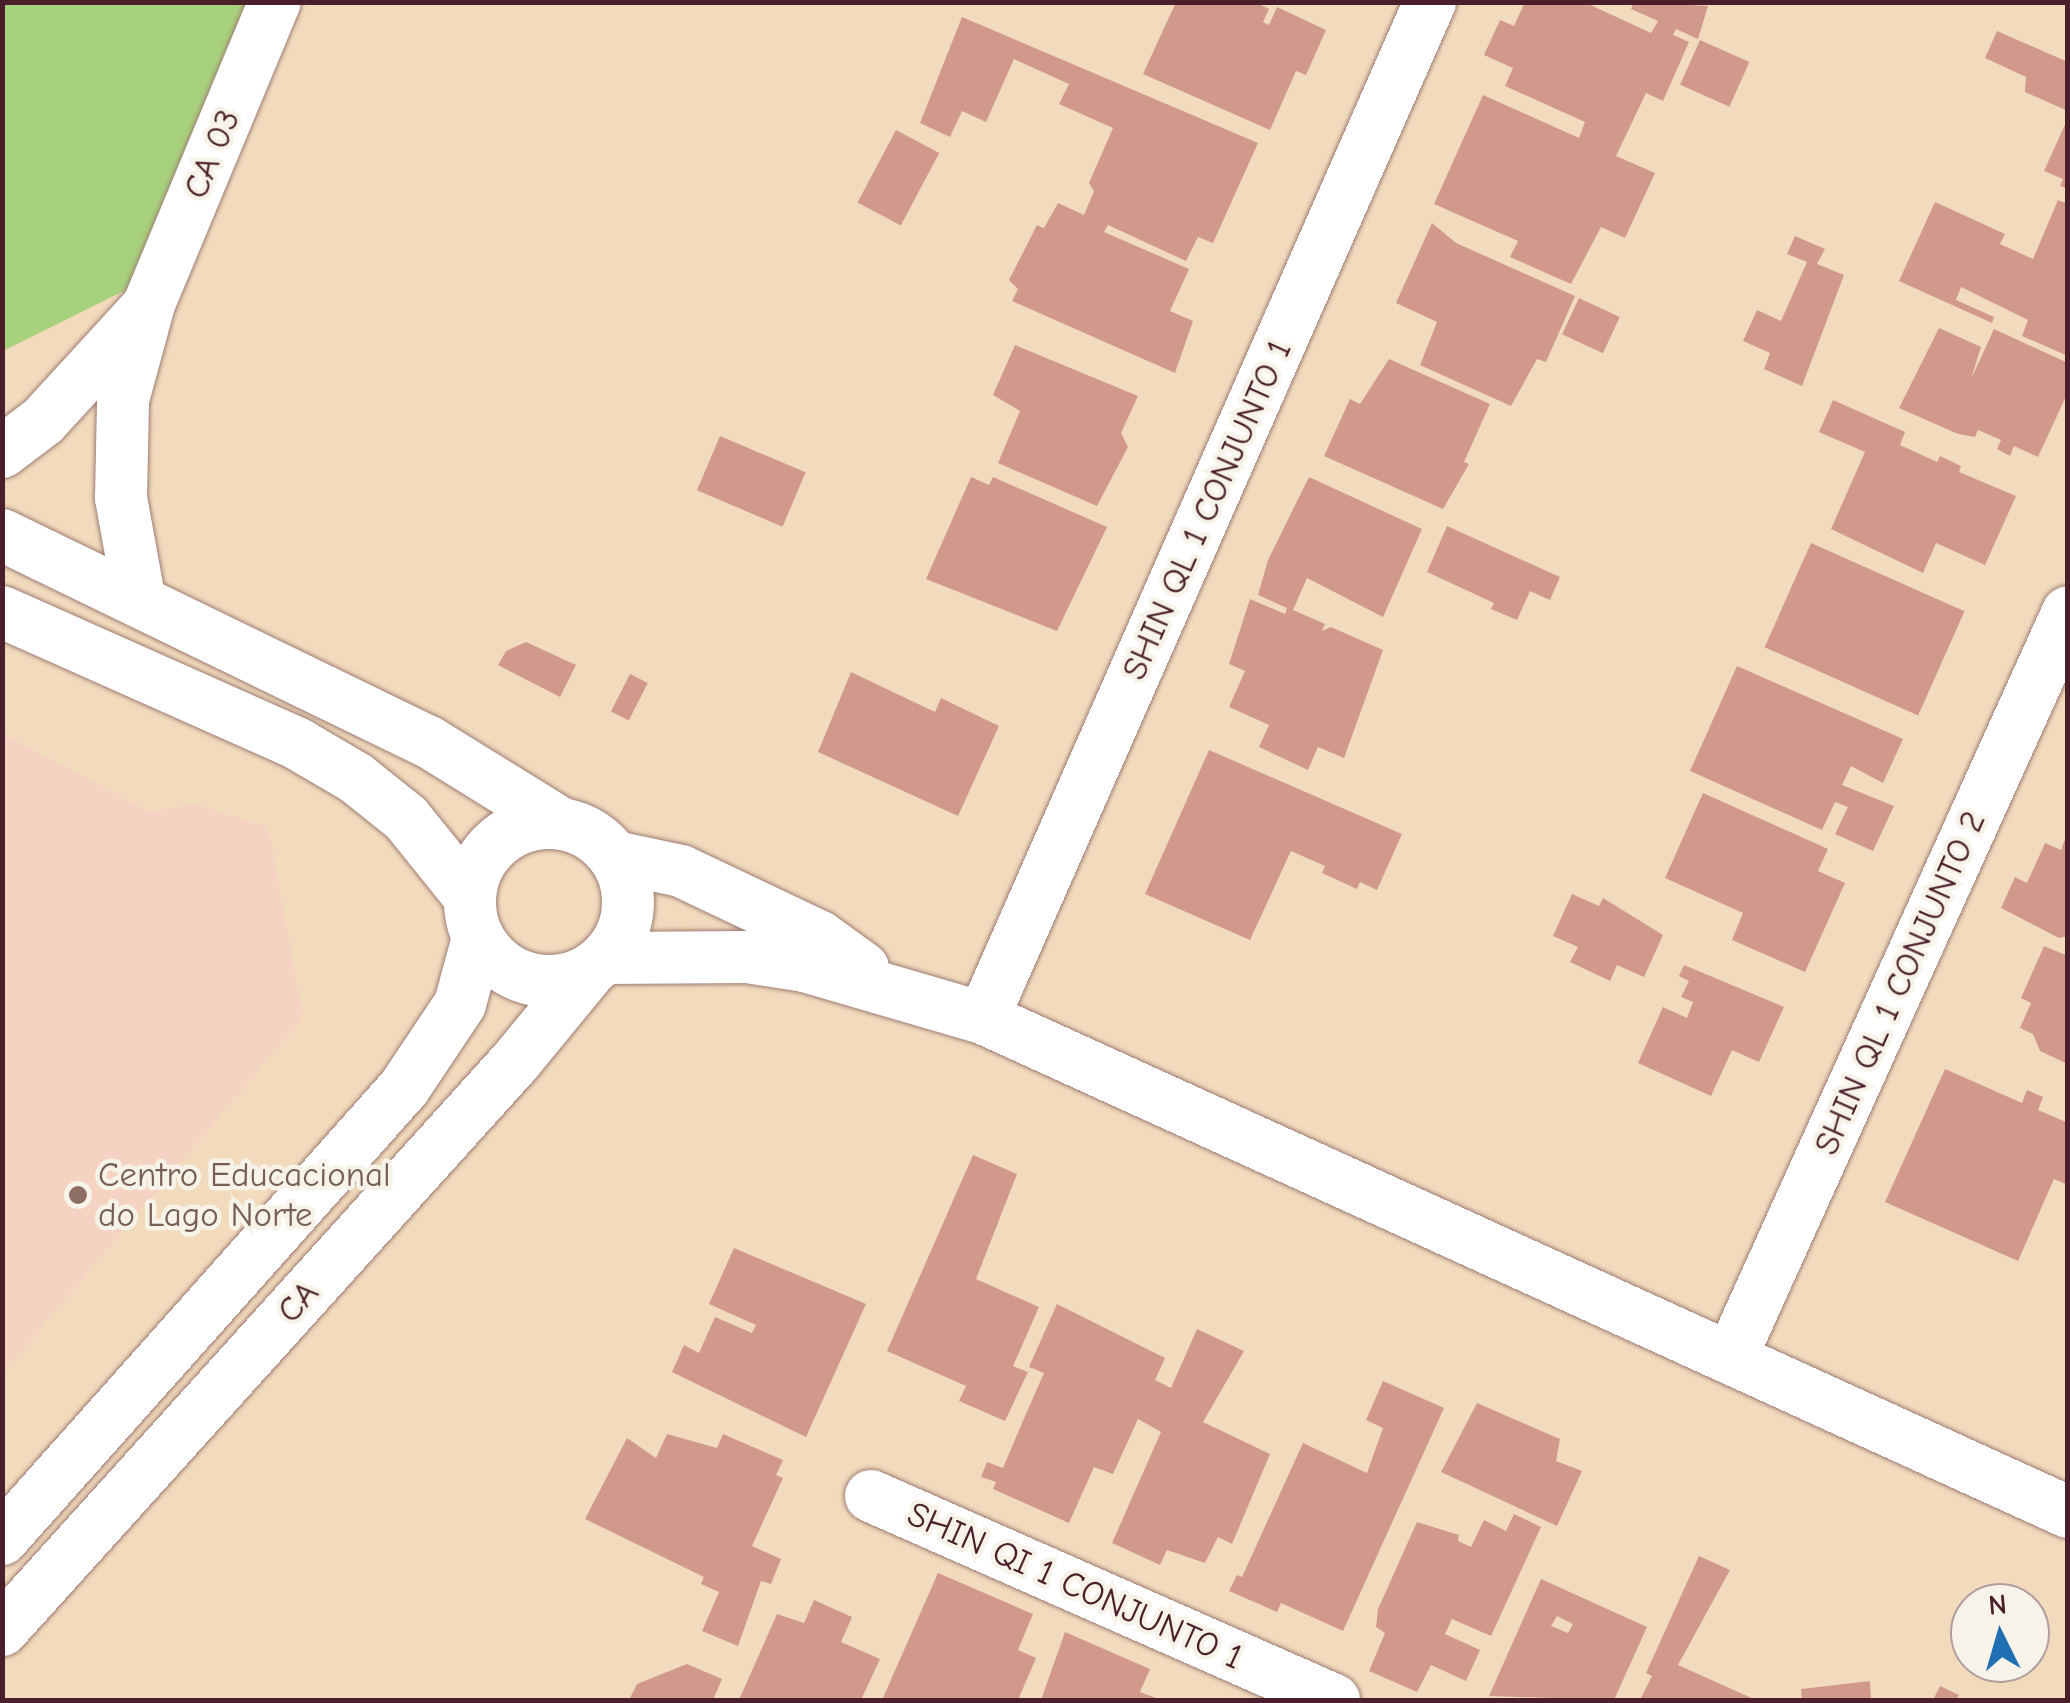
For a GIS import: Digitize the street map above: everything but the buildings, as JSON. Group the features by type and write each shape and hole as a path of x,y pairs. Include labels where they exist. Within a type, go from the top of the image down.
{"street":[{"name":"CA 03","path":"139,597 119,464 123,400 150,304 275,2"},
{"name":"SHIN QL 1 CONJUNTO 1","path":"983,1018 1430,2"},
{"name":"CA 03","path":"2,452 43,421 150,304"},
{"path":"2,535 139,597 430,742 561,824"},
{"path":"2,612 298,744 356,778 406,818 474,917 490,956 526,979 569,980 598,964 620,940 629,898 615,857"},
{"name":"SHIN QL 1 CONJUNTO 2","path":"1732,1354 2068,612"},
{"path":"474,917 479,865 499,840 539,824 561,824 582,830 615,857 681,870 820,937 884,984"},
{"name":"CA","path":"2,1538 404,1088 460,1004 474,917"},
{"path":"598,964 747,957 884,984 983,1018 1732,1354 2068,1512"},
{"name":"CA","path":"2,1630 516,1061 598,964"},
{"name":"SHIN QI 1 CONJUNTO 1","path":"871,1496 1334,1700"}],"shaded area":[{"name":"Centro Educacional do Lago Norte","path":"3,734 150,812 193,804 268,827 303,1017 3,1373"}],"green space":[{"path":"3,3 252,3 164,271 3,351"}],"place":[{"name":"Centro Educacional do Lago Norte","path":"78,1195"}]}
